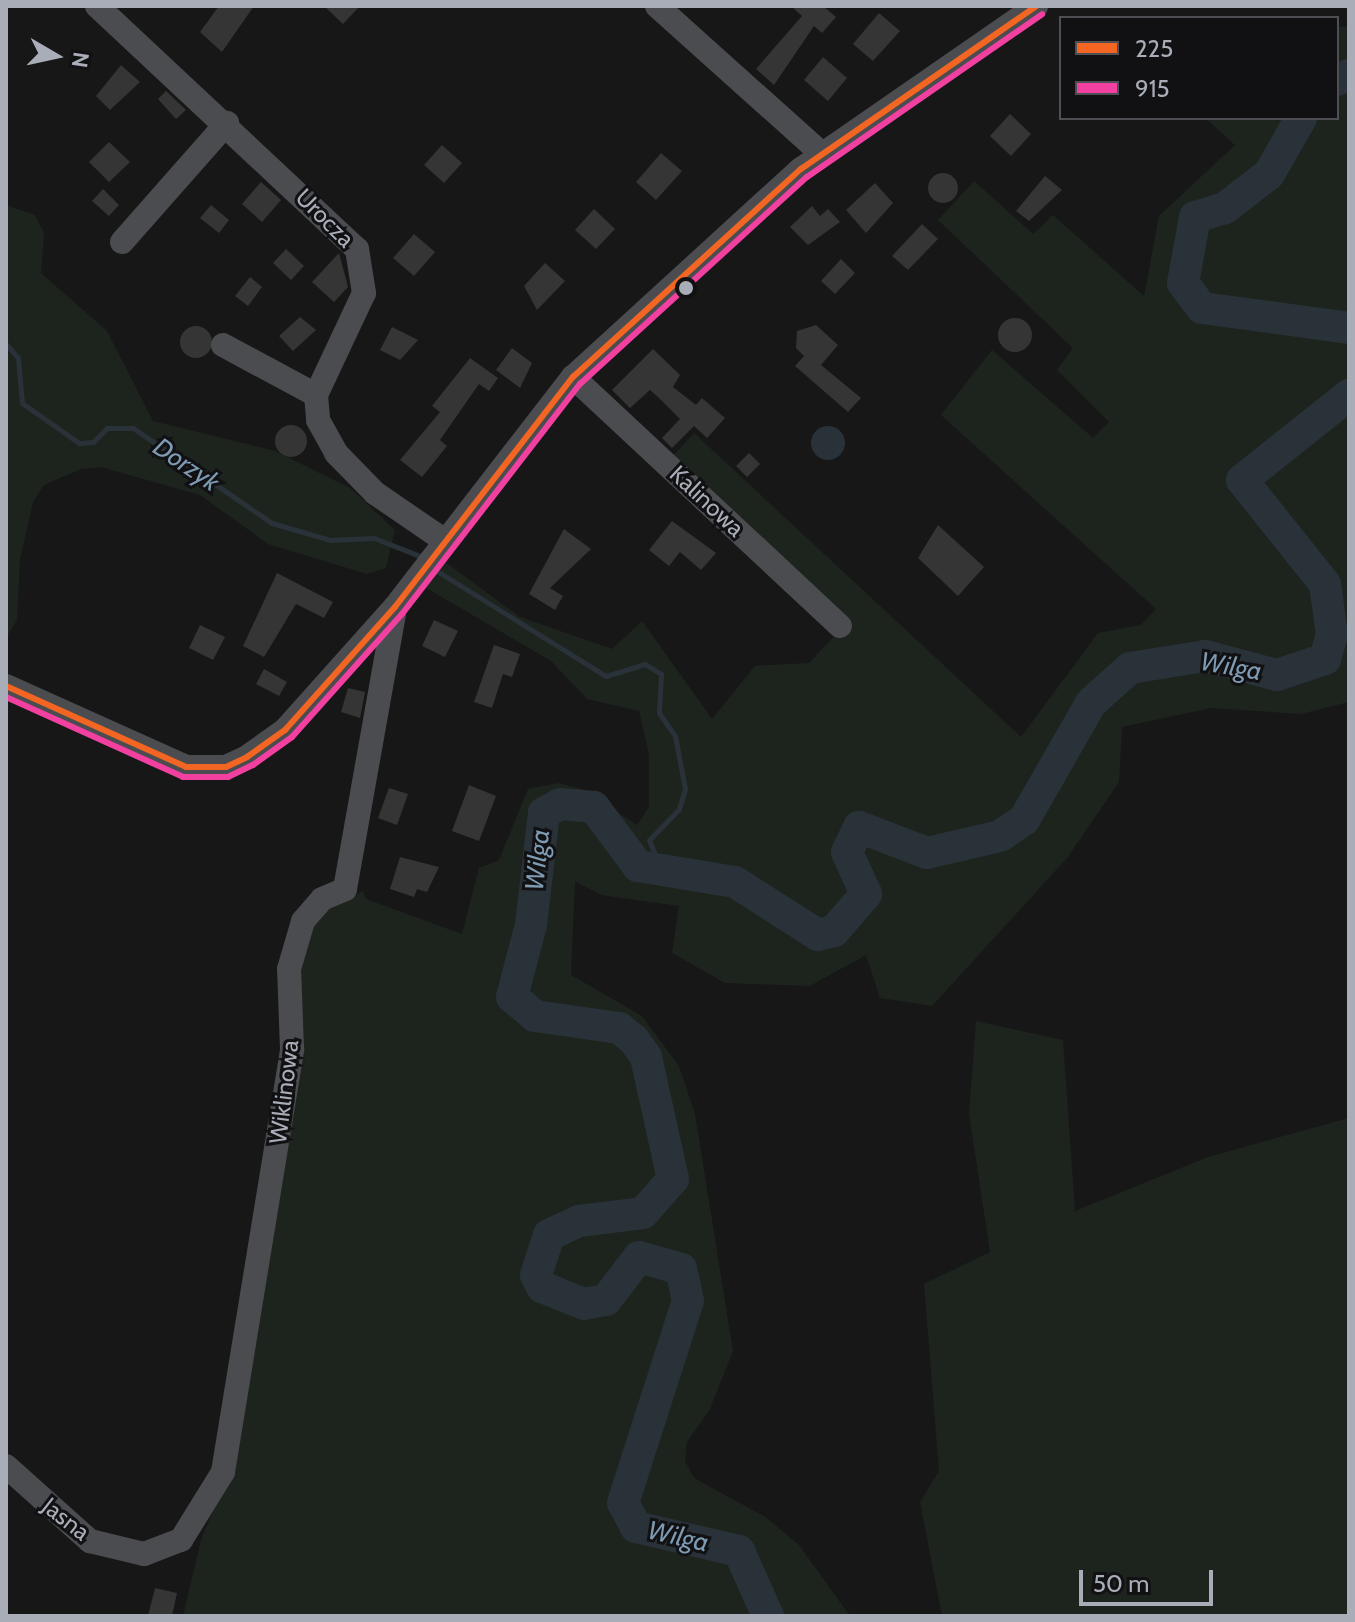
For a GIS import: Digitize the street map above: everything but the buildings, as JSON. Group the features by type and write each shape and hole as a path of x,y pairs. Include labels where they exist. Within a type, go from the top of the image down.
{"street":[{"name":"Urocza","path":"97,6 227,123 357,249 366,269 358,313 316,395"},
{"path":"657,6 822,154"},
{"path":"6,686 147,754 186,767 226,767 285,730 395,607 573,377 822,154 1036,6"},
{"path":"122,242 227,123"},
{"path":"223,345 316,395 318,420 336,453 375,493 445,541"},
{"name":"Kalinowa","path":"573,377 840,626"},
{"name":"Wiklinowa","path":"181,1540 223,1472 292,1049 289,969 303,921 322,899 345,889 395,607"},
{"name":"Jasna","path":"6,1466 90,1541 144,1554 181,1540"}],"shaded area":[{"path":"1339,27 1349,27 1349,702 1301,714 1211,708 1122,727 1119,782 1067,858 932,1006 880,998 866,955 810,986 725,983 672,953 679,906 601,895 575,881 571,975 642,1016 679,1066 695,1114 733,1351 710,1409 687,1442 685,1461 694,1478 767,1518 799,1545 850,1616 183,1616 201,1540 230,1470 297,966 313,918 363,891 366,899 462,934 479,868 499,860 528,789 558,783 582,789 637,825 649,807 649,754 639,711 587,699 551,661 423,586 444,561 520,617 612,649 642,621 712,719 755,666 809,663 845,625 668,461 694,433 1021,737 1098,633 1141,625 1156,609 941,415 992,350 1093,438 1109,422 1057,370 1073,348 938,220 974,181 1033,234 1053,215 1144,296 1159,216 1235,145 1207,120 1339,120"},
{"path":"6,205 35,215 44,233 41,273 107,331 153,421 275,451 350,488 395,530 386,568 367,574 268,544 200,495 101,467 81,469 44,485 33,502 20,560 17,620 6,638"},
{"path":"828,426 840,431 845,443 840,455 828,460 816,455 811,443 816,431"},
{"path":"976,1021 1063,1040 1075,1211 1208,1157 1349,1118 1349,1616 942,1616 920,1502 939,1471 924,1284 990,1252 969,1114"}],"waterway":[{"name":"Wilga","path":"1339,79 1349,75"},
{"name":"Wilga","path":"1300,120 1269,174 1225,208 1195,217 1183,283 1202,308 1349,328"},
{"name":"Dorzyk","path":"6,344 18,358 22,403 79,443 93,442 107,428 133,428 272,523 330,540 374,538 420,556"},
{"name":"Wilga","path":"768,1616 739,1551 636,1527 623,1503 688,1301 681,1269 639,1257 606,1300 584,1304 542,1287 536,1275 549,1235 579,1221 643,1213 673,1179 646,1057 634,1040 619,1028 535,1016 512,997 531,925 544,813 560,804 594,807 638,866 735,882 818,935 834,931 866,894 847,852 859,827 927,853 1000,836 1024,820 1091,703 1130,668 1205,656 1277,675 1325,659 1332,635 1325,584 1242,480 1349,395"},
{"name":"Dorzyk","path":"437,571 606,676 645,664 661,674 659,713 675,736 685,789 679,809 649,840 664,875"}],"transit line":[{"name":"225","path":"6,686 186,767 226,767 247,757 285,730 395,607 573,377 801,169 1036,6"},
{"name":"915","path":"6,697 183,777 228,777 253,765 292,737 402,614 580,384 807,177 1042,14"}]}
